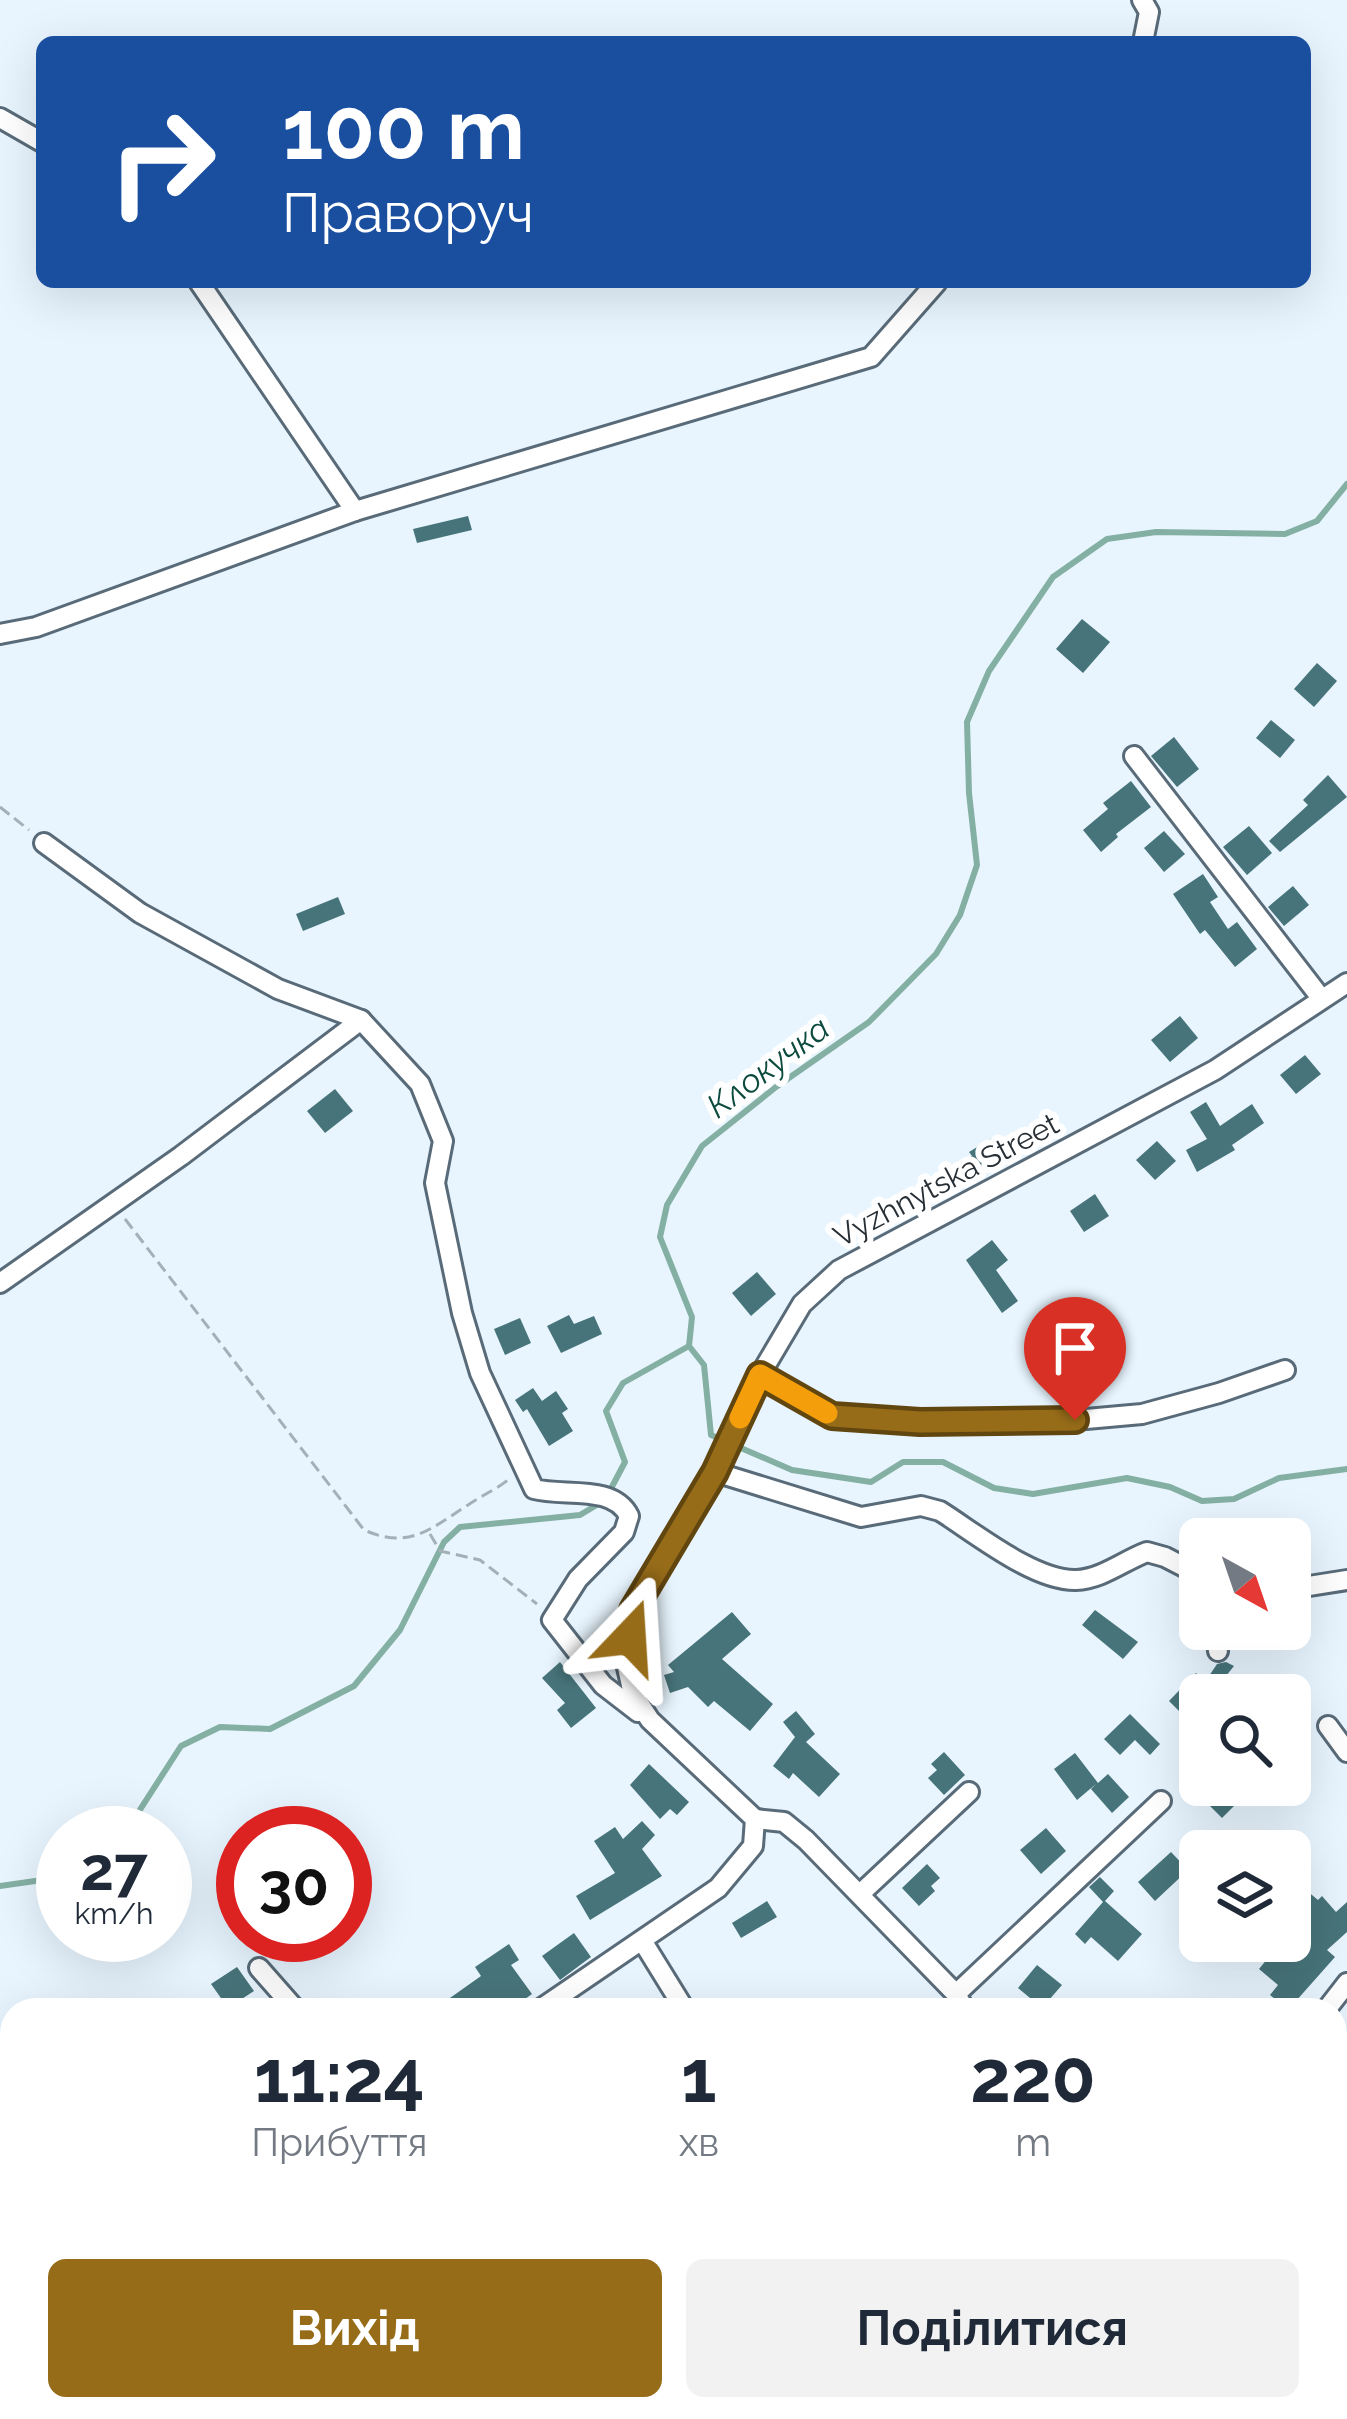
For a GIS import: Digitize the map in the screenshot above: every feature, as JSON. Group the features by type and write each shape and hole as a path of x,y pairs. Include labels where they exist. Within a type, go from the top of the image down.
{"street":[{"path":"1142,0 1149,12 1144,36"},
{"path":"0,118 36,139"},
{"path":"203,288 355,511"},
{"path":"0,634 36,627 355,511 871,357 932,288"},
{"path":"1134,756 1321,998"},
{"path":"44,843 160,924 278,989 361,1020 420,1084 443,1141 435,1183 463,1313 480,1373 522,1470 533,1489 598,1494 620,1502 629,1516 624,1532 578,1579 552,1620 603,1685 650,1720"},
{"name":"Vyzhnytska Street","path":"956,1998 860,1894 784,1822 755,1820 650,1720 633,1694 626,1663 633,1610 718,1466 760,1375 802,1304 839,1270 1215,1070 1347,983"},
{"path":"0,1282 361,1020"},
{"path":"760,1375 832,1416 952,1422 1142,1414 1285,1370"},
{"path":"718,1466 861,1517 921,1506 940,1511 1046,1575 1076,1580 1113,1570 1147,1552 1179,1564"},
{"path":"1311,1586 1347,1580"},
{"path":"1328,1726 1347,1752"},
{"path":"860,1894 969,1792"},
{"path":"964,1998 1161,1802"},
{"path":"557,1998 718,1888 753,1846 755,1820"},
{"path":"643,1942 678,1998"},
{"path":"259,1968 285,1998"}],"path":[{"path":"0,807 44,843"},
{"path":"114,1203 364,1530 400,1538 430,1532 522,1470"},
{"path":"430,1532 440,1551 480,1560 528,1594 552,1620"}],"building":[{"path":"468,516 472,530 417,543 413,529"},
{"path":"1082,619 1110,642 1083,673 1056,649"},
{"path":"1317,663 1337,681 1314,707 1294,689"},
{"path":"1271,720 1295,740 1280,758 1256,738"},
{"path":"1174,737 1199,769 1177,787 1151,756"},
{"path":"1328,775 1347,797 1280,852 1269,841 1308,805 1303,800"},
{"path":"1131,781 1151,807 1101,852 1083,830 1108,809 1103,803"},
{"path":"1249,826 1272,853 1247,875 1223,847"},
{"path":"1164,831 1185,854 1164,872 1144,848"},
{"path":"1203,874 1218,897 1210,902 1228,929 1237,922 1257,949 1235,967 1205,930 1200,934 1173,894"},
{"path":"1293,886 1309,905 1284,926 1268,907"},
{"path":"338,897 345,914 303,931 296,914"},
{"path":"1180,1016 1198,1038 1170,1062 1151,1040"},
{"path":"1305,1055 1321,1074 1296,1094 1280,1075"},
{"path":"335,1089 353,1111 325,1133 307,1111"},
{"path":"1206,1102 1220,1126 1252,1104 1264,1123 1232,1145 1235,1150 1197,1172 1186,1150 1207,1139 1190,1112"},
{"path":"992,1138 1005,1158 950,1188 942,1173"},
{"path":"1157,1141 1176,1161 1155,1180 1136,1160"},
{"path":"1095,1194 1109,1216 1084,1232 1070,1211"},
{"path":"992,1240 1008,1260 996,1270 1018,1301 1002,1313 966,1260"},
{"path":"757,1272 776,1294 751,1316 732,1293"},
{"path":"569,1315 574,1324 594,1316 602,1334 561,1353 547,1326"},
{"path":"520,1318 531,1343 505,1355 494,1329"},
{"path":"533,1388 542,1401 556,1391 568,1409 562,1413 573,1431 549,1446 527,1409 523,1412 515,1400"},
{"path":"1095,1610 1138,1642 1123,1659 1082,1625"},
{"path":"732,1612 751,1634 722,1659 773,1704 750,1731 714,1701 708,1707 688,1687 670,1693 664,1675 674,1672 668,1665"},
{"path":"560,1662 596,1708 571,1728 557,1710 565,1703 542,1678"},
{"path":"1217,1664 1234,1666 1228,1674 1210,1674"},
{"path":"1179,1691 1179,1711 1169,1701"},
{"path":"796,1711 815,1734 806,1742 840,1774 819,1797 793,1773 789,1779 773,1766 795,1737 783,1722"},
{"path":"1130,1714 1160,1744 1150,1755 1135,1740 1120,1755 1104,1739"},
{"path":"944,1752 965,1775 944,1795 928,1778 937,1770 931,1764"},
{"path":"1075,1753 1098,1783 1108,1774 1129,1797 1112,1813 1091,1789 1096,1784 1077,1800 1054,1769"},
{"path":"649,1764 689,1802 677,1815 670,1809 660,1819 630,1785"},
{"path":"1210,1806 1234,1806 1222,1818"},
{"path":"642,1821 655,1835 642,1849 662,1876 590,1920 576,1896 615,1873 594,1841 615,1827 623,1839"},
{"path":"1046,1828 1066,1851 1041,1874 1020,1850"},
{"path":"1171,1852 1179,1860 1179,1878 1155,1901 1138,1882"},
{"path":"927,1864 940,1878 931,1886 935,1891 919,1906 902,1888"},
{"path":"1100,1877 1114,1891 1105,1901 1142,1934 1118,1961 1091,1937 1085,1944 1075,1934 1103,1902 1089,1887"},
{"path":"1311,1894 1318,1900 1322,1896 1336,1912 1347,1902 1347,1932 1327,1950 1335,1957 1299,1998 1274,1998 1270,1995 1278,1985 1259,1969 1265,1962 1311,1962"},
{"path":"767,1901 777,1917 741,1938 732,1923"},
{"path":"574,1933 591,1957 560,1980 542,1956"},
{"path":"509,1944 519,1960 511,1965 532,1994 526,1998 450,1998 481,1976 475,1967"},
{"path":"1037,1965 1062,1985 1051,1998 1030,1998 1018,1988"},
{"path":"237,1967 254,1991 243,1998 221,1998 211,1984"}],"waterway":[{"name":"Клокучка","path":"142,1806 181,1746 220,1727 270,1729 354,1686 400,1630 444,1542 460,1527 580,1515 605,1500 625,1462 606,1411 623,1383 689,1346 692,1317 660,1237 667,1205 702,1146 869,1022 936,954 960,915 977,865 967,722 989,671 1053,577 1107,539 1156,532 1285,534 1317,521 1347,484"},
{"path":"689,1346 704,1365 711,1435 792,1470 871,1482 903,1462 943,1462 994,1488 1033,1494 1127,1478 1170,1487 1202,1501 1234,1499 1279,1478 1347,1469"},
{"name":"Клокучка","path":"0,1886 36,1881"}],"slow traffic":[{"path":"740,1418 760,1375 827,1413"}],"route":[{"path":"630,1637 633,1610 715,1472 760,1375 832,1416 920,1422 1075,1420"}]}
